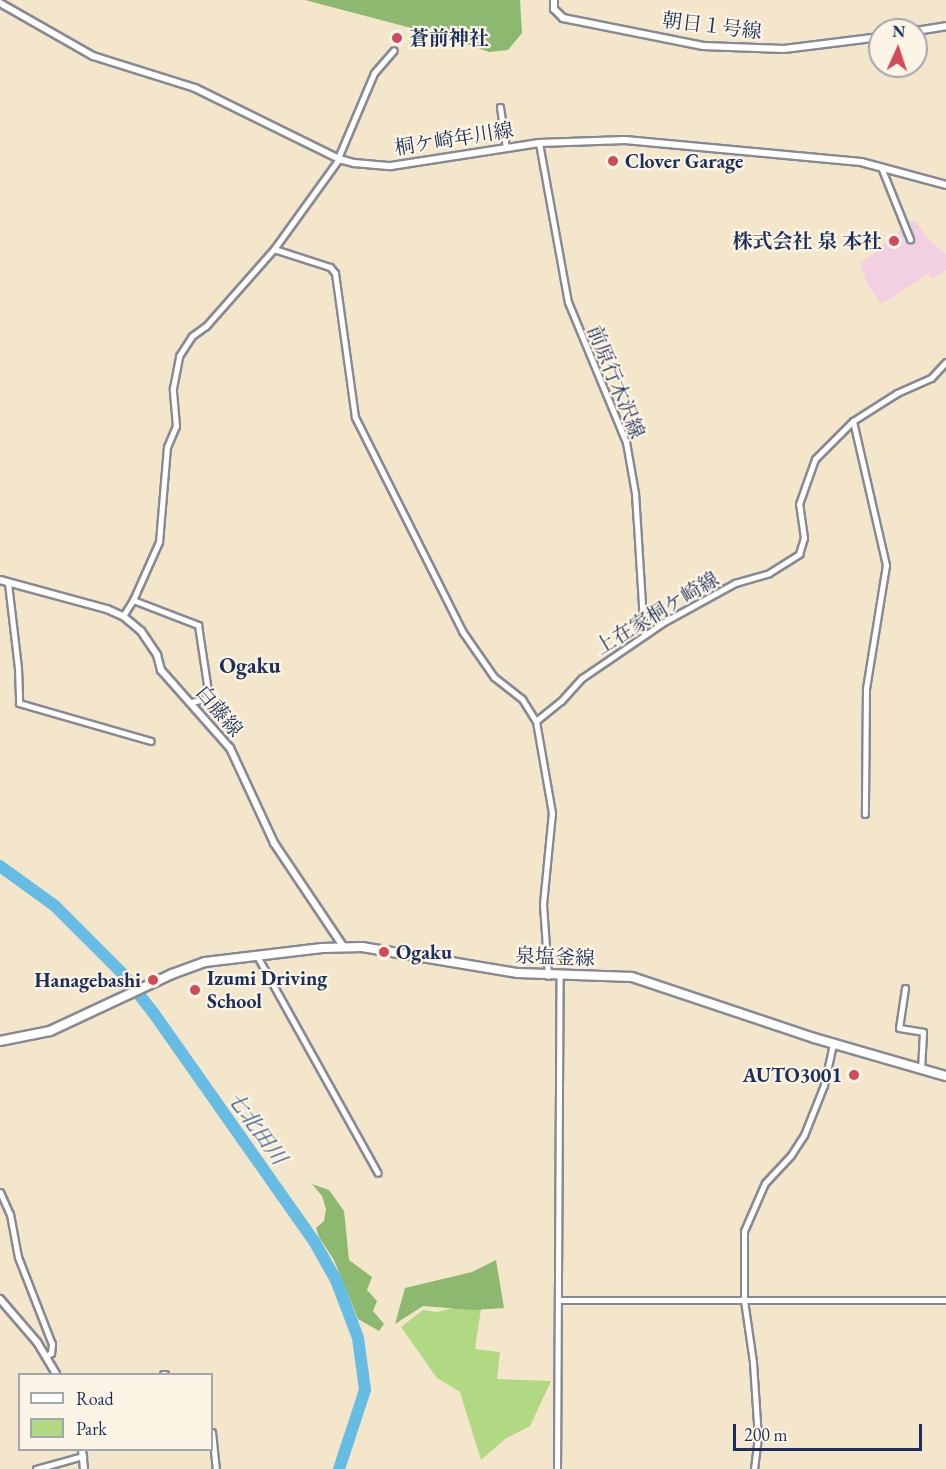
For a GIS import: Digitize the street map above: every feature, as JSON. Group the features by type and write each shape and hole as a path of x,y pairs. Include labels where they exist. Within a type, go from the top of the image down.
{"main road":[{"name":"泉塩釜線","path":"0,1041 50,1031 154,982 205,962 256,954 343,946 379,948 518,974 632,977 833,1044 946,1076"}],"street":[{"name":"朝日１号線","path":"554,0 554,9 563,18 703,46 784,49 868,38"},
{"name":"桐ケ崎年川線","path":"0,3 93,56 195,88 339,159 370,166 391,166 539,143 625,140 836,159 881,167 946,185"},
{"path":"928,29 946,26"},
{"path":"123,616 133,600 159,542 167,447 176,426 173,388 179,356 192,336 206,326 274,249 339,159 374,73 394,51"},
{"path":"500,107 506,148"},
{"name":"前原行木沢線","path":"539,143 568,302 626,442 635,493 644,635"},
{"path":"881,167 910,239"},
{"path":"274,249 330,267 335,273 355,417 462,631 494,677 522,699 536,721 552,813 543,904 548,976"},
{"name":"上在家桐ケ崎線","path":"536,721 561,701 582,678 644,635 699,601 735,584 769,573 798,554 804,538 799,504 815,459 853,421 897,393 931,378 946,362"},
{"path":"853,421 886,565 866,688 865,814"},
{"name":"白藤線","path":"0,580 107,609 123,616 150,642 161,670 230,748 274,843 343,946"},
{"path":"8,583 18,668 19,703 151,741"},
{"path":"133,600 198,625 209,698 191,702"},
{"path":"256,954 378,1173"},
{"path":"557,1469 560,976"},
{"path":"905,988 899,1028 923,1032 921,1069"},
{"path":"754,1469 758,1438 753,1362 744,1300 744,1231 765,1183 791,1155 804,1135 824,1085 833,1044"},
{"path":"0,1192 10,1214 18,1257 52,1344 51,1353 46,1356"},
{"path":"0,1299 46,1356 55,1373"},
{"path":"558,1300 946,1300"},
{"path":"213,1441 216,1469"},
{"path":"36,1469 82,1453 84,1469"}],"shaded area":[{"path":"905,221 916,221 926,237 946,254 946,270 932,279 928,274 882,304 868,286 860,263 878,251 877,249 898,232"}],"green space":[{"path":"305,0 520,0 522,33 508,50 489,52 453,39"},
{"path":"312,1184 329,1190 344,1211 349,1260 372,1277 367,1290 377,1301 373,1311 384,1324 379,1331 358,1319 334,1260 319,1237 316,1228 324,1221 326,1209 322,1196"},
{"path":"496,1260 504,1308 473,1310 423,1306 395,1324 405,1288 472,1272"},
{"path":"457,1307 481,1309 475,1349 500,1352 497,1379 551,1381 530,1426 505,1439 481,1460 460,1392 437,1378 401,1327 423,1310 437,1312"}],"waterway":[{"name":"七北田川","path":"0,866 55,906 123,974 155,1015 314,1241 336,1280 358,1338 365,1390 339,1469"}],"place":[{"name":"蒼前神社","path":"397,38"},
{"name":"Clover Garage","path":"613,161"},
{"name":"株式会社 泉 本社","path":"894,241"},
{"name":"Ogaku","path":"384,952"},
{"name":"Hanagebashi","path":"153,980"},
{"name":"Izumi Driving School","path":"195,990"},
{"name":"AUTO3001","path":"854,1075"}],"district":[{"name":"Ogaku","path":"250,666"}]}
